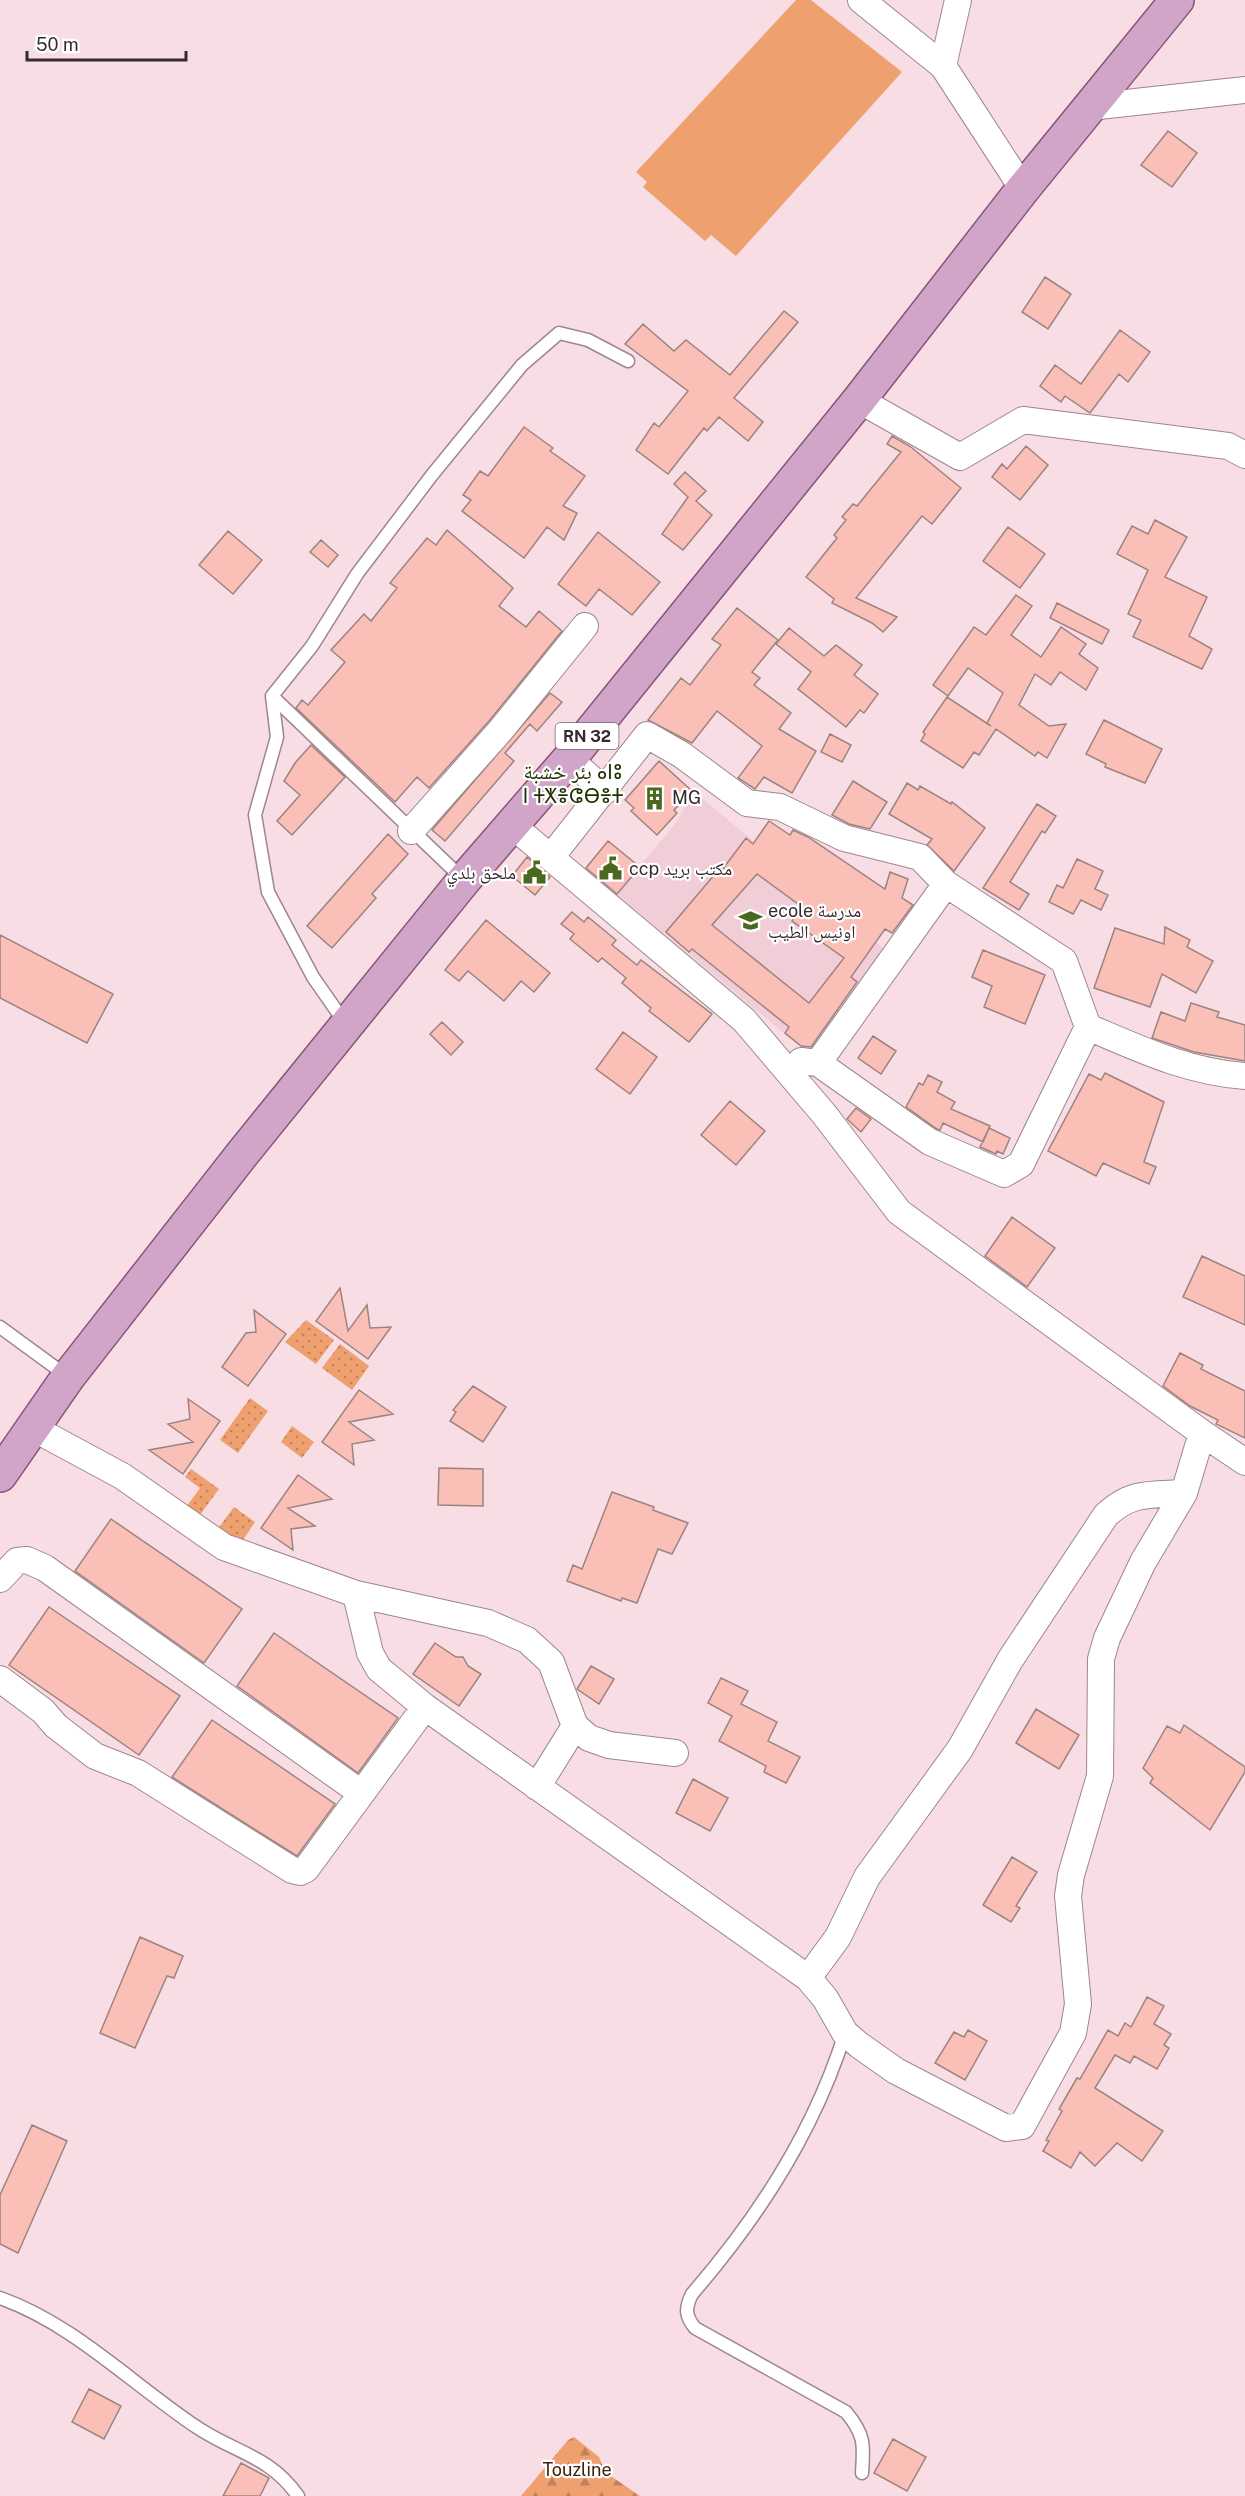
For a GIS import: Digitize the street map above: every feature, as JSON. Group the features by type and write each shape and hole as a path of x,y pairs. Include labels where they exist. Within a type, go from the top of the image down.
{"main road":[{"name":"RN 32","path":"0,1474 68,1377 346,1023 568,759 859,400 1023,189 1176,0"}],"street":[{"path":"861,0 943,66 1023,189"},
{"path":"943,66 958,0"},
{"path":"1090,107 1245,90"},
{"path":"859,400 960,457 1023,420 1228,446 1245,455"},
{"path":"411,831 500,731 585,626"},
{"path":"551,857 647,735 682,755 747,802 780,807 844,837 920,857 946,884 1064,961 1088,1027 1021,1164 1004,1174 930,1142 818,1063 777,1058"},
{"path":"568,759 605,791"},
{"path":"513,826 744,1020 777,1058 899,1212 1202,1433 1243,1457"},
{"path":"818,1063 946,884"},
{"path":"1088,1027 1175,1064 1245,1076"},
{"path":"33,1428 122,1476 224,1548 356,1594 488,1623 527,1641 551,1662 575,1726 589,1738 609,1745 675,1753"},
{"path":"356,1594 370,1653 379,1670 425,1707 808,1978 825,1998 845,2033 896,2072 1006,2128 1022,2126 1073,2033 1078,2004 1068,1896 1071,1875 1100,1776 1101,1659 1107,1638 1143,1562 1184,1493 1202,1433"},
{"path":"808,1978 838,1937 867,1877 960,1749 1011,1660 1106,1515 1120,1502 1134,1496 1184,1493"},
{"path":"0,1579 17,1561 27,1560 45,1568 361,1793"},
{"path":"0,1679 43,1711 56,1726 95,1756 138,1773 292,1870 300,1872 306,1869 425,1707"},
{"path":"537,1786 575,1726"}],"lane":[{"path":"346,1023 312,977 268,892 255,815 277,737 272,696 312,646 357,574 432,475 522,365 559,333 588,340 628,361"},
{"path":"272,696 464,880"},
{"path":"0,1327 68,1377"},
{"path":"845,2033 832,2074 814,2115 754,2216 692,2294 687,2304 687,2318 695,2328 846,2412 860,2428 864,2442 862,2473"},
{"path":"0,2298 17,2304 54,2324 200,2429 259,2458 284,2476 298,2496"}],"shaded area":[{"name":"ecole مدرسة اونيس الطيب","path":"693,791 884,949 813,1057 616,894 676,823"}],"green space":[{"path":"796,0 811,0 902,72 736,256 711,235 705,241 643,187 647,182 636,172"},
{"path":"306,1320 334,1340 316,1364 285,1342"},
{"path":"340,1344 369,1366 352,1390 322,1368"},
{"path":"250,1398 268,1411 238,1453 220,1440"},
{"path":"292,1426 314,1442 302,1458 281,1442"},
{"path":"191,1469 219,1489 197,1519 184,1510 200,1488 185,1477"},
{"path":"234,1507 255,1522 241,1543 219,1527"},
{"name":"Touzline","path":"574,2437 599,2457 605,2472 640,2496 521,2496 568,2440"}],"building":[{"path":"1168,131 1197,153 1172,187 1141,165"},
{"path":"1045,277 1071,294 1048,329 1022,312"},
{"path":"784,311 798,322 734,398 763,422 748,441 719,417 707,431 704,428 668,474 636,450 654,423 659,427 688,391 625,344 643,324 674,351 686,340 730,375"},
{"path":"1120,330 1150,352 1128,382 1119,374 1090,413 1065,396 1061,402 1040,386 1055,365 1081,384"},
{"path":"524,427 553,448 550,451 585,476 563,506 577,513 564,540 547,527 524,558 462,511 471,500 463,495 480,471 488,476"},
{"path":"892,436 911,447 961,488 932,524 922,516 856,598 897,617 883,632 872,623 832,603 834,599 806,577 837,538 834,535 846,520 842,517 853,504 857,506 901,452 887,444"},
{"path":"1026,446 1048,465 1020,500 992,477 1002,464 1007,469"},
{"path":"685,472 706,491 696,501 712,515 683,550 662,534 688,497 674,484"},
{"path":"1155,520 1187,537 1165,577 1207,597 1189,636 1212,649 1202,669 1133,637 1141,620 1128,614 1148,570 1117,554 1132,526 1148,534"},
{"path":"1008,527 1045,554 1020,588 983,561"},
{"path":"447,530 513,588 499,606 526,627 539,611 562,631 489,721 429,788 417,777 395,802 296,708 302,700 308,705 345,662 331,650 364,614 371,621 397,588 390,583 427,538 436,545"},
{"path":"228,531 262,560 233,594 199,565"},
{"path":"598,532 660,582 632,615 599,589 586,606 558,584"},
{"path":"321,540 338,555 328,567 310,552"},
{"path":"1016,595 1032,606 1011,635 1041,657 1061,627 1086,644 1079,654 1098,668 1086,690 1060,672 1051,685 1035,674 1019,705 1049,726 1066,724 1047,758 1038,752 1035,756 996,729 979,755 974,752 963,768 921,741 925,734 923,732 947,697 991,726 987,723 1003,693 968,668 948,696 933,685 974,627 986,635"},
{"path":"1057,603 1109,630 1102,644 1050,618"},
{"path":"737,608 778,640 752,672 760,678 754,685 791,713 779,729 816,751 792,793 764,777 755,789 738,778 762,746 717,711 692,743 648,720 681,678 690,685 721,645 712,639"},
{"path":"789,628 824,656 836,645 862,665 854,675 878,694 864,713 860,710 846,727 798,689 811,672 776,644"},
{"path":"550,693 562,702 537,731 530,724 505,753 514,761 445,841 432,830"},
{"path":"1104,720 1162,749 1145,783 1105,767 1106,764 1086,754"},
{"path":"830,734 851,745 842,762 821,752"},
{"path":"311,745 345,777 292,835 277,821 300,795 284,781 295,763"},
{"name":"MG","path":"659,761 692,791 674,810 677,813 657,835 631,811 634,808 625,800"},
{"path":"853,781 887,802 870,829 849,824 832,815"},
{"path":"907,783 918,790 920,786 951,804 952,802 985,828 954,871 927,845 932,839 889,814"},
{"path":"1037,804 1056,816 1045,833 1042,831 1010,882 1029,894 1019,910 983,888"},
{"path":"769,821 790,835 793,830 808,837 885,889 890,872 908,879 902,898 913,905 892,933 885,929 851,977 857,982 811,1047 801,1046 785,1033 789,1027 692,949 689,952 666,932 720,868 722,870 746,838 753,844","holes":["757,874 802,907 792,921 844,958 809,1003 712,925"]},
{"path":"388,834 408,854 372,894 376,898 332,948 307,926"},
{"name":"ccp مكتب بريد","path":"608,841 640,867 617,894 586,868"},
{"name":"ملحق بلدي","path":"527,857 550,877 535,895 512,876"},
{"path":"1077,859 1103,871 1095,889 1108,895 1101,910 1081,900 1073,914 1049,902 1057,885 1063,888"},
{"path":"572,912 584,922 588,917 616,940 612,945 637,965 641,960 712,1014 689,1042 649,1011 651,1008 622,983 626,978 602,958 598,962 570,939 574,934 561,924"},
{"path":"486,920 550,973 534,992 521,981 504,1001 468,971 459,981 445,970"},
{"path":"1165,927 1190,940 1187,947 1213,961 1196,993 1162,974 1150,1007 1094,988 1115,928 1164,944"},
{"path":"0,935 113,994 87,1043 0,998"},
{"path":"983,950 1045,975 1025,1024 984,1007 992,986 972,977"},
{"path":"1191,1003 1219,1012 1217,1017 1245,1025 1245,1061 1194,1052 1152,1038 1161,1012 1185,1021"},
{"path":"442,1022 463,1042 451,1055 430,1034"},
{"path":"623,1032 657,1057 630,1094 596,1069"},
{"path":"873,1036 896,1051 881,1074 858,1058"},
{"path":"1105,1073 1164,1102 1144,1162 1156,1167 1149,1184 1103,1163 1096,1176 1048,1151 1089,1074 1101,1080"},
{"path":"928,1075 942,1082 937,1092 955,1102 951,1109 990,1126 983,1142 943,1123 940,1130 937,1129 906,1107 919,1083 923,1085"},
{"path":"730,1101 765,1131 736,1165 701,1135"},
{"path":"856,1108 871,1119 861,1132 847,1119"},
{"path":"989,1128 1010,1138 1003,1154 997,1151 996,1154 980,1147"},
{"path":"1012,1217 1055,1248 1027,1287 985,1256"},
{"path":"1202,1256 1245,1276 1245,1325 1183,1297"},
{"path":"340,1288 348,1331 367,1305 370,1328 391,1327 368,1359 316,1321"},
{"path":"254,1310 286,1334 248,1386 222,1367 246,1333 256,1332"},
{"path":"1180,1353 1203,1365 1201,1369 1245,1391 1245,1438 1216,1424 1218,1420 1190,1406 1163,1386"},
{"path":"473,1386 506,1407 483,1442 450,1421 456,1412 453,1410"},
{"path":"359,1390 393,1414 349,1422 374,1440 352,1444 354,1465 322,1442"},
{"path":"188,1399 220,1421 183,1474 149,1450 193,1442 168,1424 190,1419"},
{"path":"439,1468 483,1469 483,1506 438,1505"},
{"path":"298,1475 332,1499 288,1508 315,1526 291,1529 293,1550 261,1528"},
{"path":"612,1492 654,1507 653,1510 688,1523 672,1554 658,1549 637,1603 622,1598 621,1601 567,1581 573,1565 582,1569"},
{"path":"111,1519 242,1609 204,1663 75,1571"},
{"path":"49,1607 180,1696 139,1755 9,1665"},
{"path":"274,1633 398,1718 358,1773 237,1686"},
{"path":"435,1643 456,1657 463,1657 468,1666 481,1674 459,1706 413,1674"},
{"path":"591,1666 614,1679 599,1704 577,1689"},
{"path":"721,1678 748,1691 741,1704 777,1722 768,1741 800,1757 786,1783 764,1772 766,1766 719,1741 732,1716 708,1703"},
{"path":"1036,1709 1079,1735 1059,1769 1016,1743"},
{"path":"212,1720 335,1804 297,1856 172,1777"},
{"path":"1184,1725 1245,1767 1245,1772 1210,1830 1150,1783 1153,1778 1143,1768 1167,1726 1180,1733"},
{"path":"693,1779 728,1798 710,1831 676,1813"},
{"path":"1012,1857 1037,1872 1016,1906 1020,1908 1011,1922 983,1905"},
{"path":"140,1937 183,1956 174,1978 167,1976 135,2048 100,2033"},
{"path":"1147,1997 1164,2006 1154,2024 1171,2034 1164,2045 1169,2048 1157,2069 1134,2056 1130,2063 1115,2055 1095,2088 1163,2131 1142,2161 1117,2143 1095,2166 1080,2152 1071,2168 1043,2151 1049,2141 1046,2140 1062,2111 1059,2109 1077,2078 1080,2079 1108,2030 1118,2036 1125,2023 1131,2027"},
{"path":"968,2030 987,2041 965,2080 935,2063 954,2032 964,2037"},
{"path":"32,2125 67,2141 18,2253 0,2244 0,2195"},
{"path":"89,2389 121,2406 104,2439 72,2422"},
{"path":"893,2439 926,2457 907,2491 874,2473"},
{"path":"241,2463 269,2478 260,2496 223,2496"}],"place":[{"name":"MG","path":"654,798"},
{"name":"ccp مكتب بريد","path":"611,869"},
{"name":"ملحق بلدي","path":"534,873"},
{"name":"ecole مدرسة اونيس الطيب","path":"750,921"}],"district":[{"name":"بئر خشبة ⴰⵏⵓ ⵏ ⵜⵅⴻⵛⴱⴻⵜ","path":"573,784"}]}
